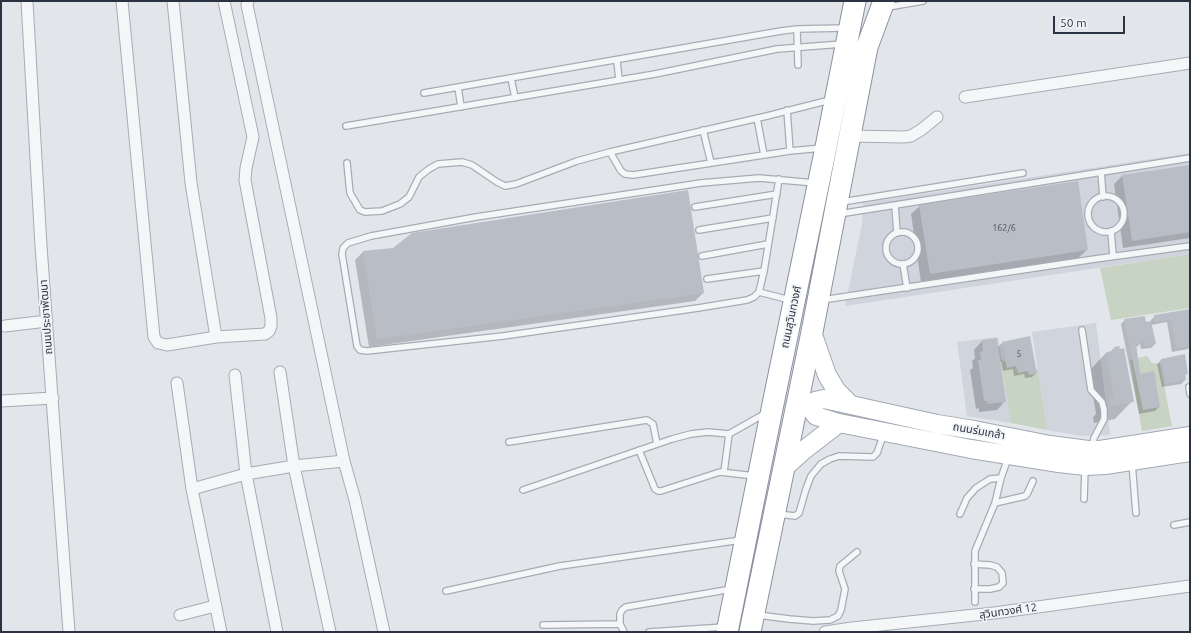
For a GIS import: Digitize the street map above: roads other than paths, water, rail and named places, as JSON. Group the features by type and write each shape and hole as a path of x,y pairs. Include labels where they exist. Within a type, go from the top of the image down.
{"highway":[{"name":"ถนนสุวินทวงศ์","path":"728,630 745,539 855,1"},
{"name":"ถนนสุวินทวงศ์","path":"752,623 837,209 868,47 880,3"}],"main road":[{"path":"812,332 827,375 836,390 850,404"},
{"name":"ถนนร่มเกล้า","path":"1089,458 1050,445 937,424 850,404 820,399 815,401 812,410 820,419 1008,456 1059,463 1089,458 1132,461 1190,452"},
{"path":"784,468 804,450 839,423"},
{"name":"ถนนร่มเกล้า","path":"1089,458 1100,450 1190,436"}],"street":[{"name":"ถนนประชาพัฒนา","path":"27,1 47,321 70,632"},
{"path":"122,1 154,337 158,343 167,345 216,337 265,334 269,331 271,326 271,318 244,180 253,137 224,1"},
{"path":"173,1 192,183 216,337"},
{"path":"248,1 247,5 344,461 355,500 384,632"},
{"path":"965,97 1190,63"},
{"path":"850,136 904,137 921,130 937,118"},
{"path":"5,326 47,321"},
{"path":"280,372 294,466 330,632"},
{"path":"235,375 246,474 277,632"},
{"path":"177,383 192,489 221,632"},
{"path":"1,400 53,398"},
{"path":"192,489 246,474 294,466 344,461"},
{"name":"สุวินทวงศ์ 12","path":"825,632 994,614 1190,586"},
{"path":"180,615 215,606"}],"lane":[{"path":"880,3 923,1"},
{"path":"424,93 797,29 848,36"},
{"path":"797,29 798,65"},
{"path":"346,126 655,74 777,48 797,46 848,36"},
{"path":"616,60 619,80"},
{"path":"511,78 515,98"},
{"path":"458,87 461,107"},
{"path":"347,163 350,194 360,210 366,212 382,211 400,204 409,197 419,177 428,168 438,164 462,162 472,165 505,186 516,184 577,161 610,152 836,98"},
{"path":"787,110 790,151"},
{"path":"757,118 764,155"},
{"path":"703,130 711,163"},
{"path":"610,152 624,174 633,175 790,151 826,147"},
{"path":"837,209 895,205 1190,158"},
{"path":"1101,172 1103,197"},
{"path":"837,209 1023,173"},
{"path":"779,179 764,271 759,292 754,297 747,300 503,336 367,351 360,350 357,346 342,254 343,248 348,243 371,236 476,217 701,183 744,178 779,179 819,183"},
{"path":"695,207 777,194"},
{"path":"1103,197 1114,198 1122,206 1123,212 1121,223 1118,227 1111,231 1102,232 1091,226 1088,214 1092,202 1097,198 1103,197"},
{"path":"895,205 897,233"},
{"path":"699,230 773,218"},
{"path":"1111,231 1113,256"},
{"path":"897,233 908,233 918,245 918,250 913,260 904,264 894,262 887,255 886,251 887,241 893,234 897,233"},
{"path":"702,256 768,244"},
{"path":"818,301 1113,256 1190,246"},
{"path":"904,264 907,288"},
{"path":"707,279 764,271"},
{"path":"759,292 794,302"},
{"path":"1082,330 1091,390 1102,402 1104,410 1104,419 1094,438 1089,458 1084,498"},
{"path":"1189,387 1190,394"},
{"path":"523,490 657,444 699,433 712,432 729,434 772,409"},
{"path":"509,442 647,420 653,424 657,444"},
{"path":"774,514 795,516 799,513 811,476 821,464 830,458 839,456 873,457 878,453 884,432"},
{"path":"724,472 729,434"},
{"path":"639,450 655,489 658,491 720,472 758,476"},
{"path":"975,602 974,564 977,544 988,522 995,503 1008,456"},
{"path":"1132,461 1136,513"},
{"path":"960,514 967,498 976,488 990,479 1001,478"},
{"path":"995,503 1028,494 1033,481"},
{"path":"1174,525 1190,522"},
{"path":"446,591 560,566 745,539"},
{"path":"752,623 790,619 813,621 830,620 838,616 841,610 845,589 839,571 840,566 857,552"},
{"path":"974,564 998,567 1002,573 1003,583 999,587 990,589 974,589"},
{"path":"624,632 620,624 620,614 626,607 736,588"},
{"path":"543,625 620,624"},
{"path":"649,632 728,630"}]}
